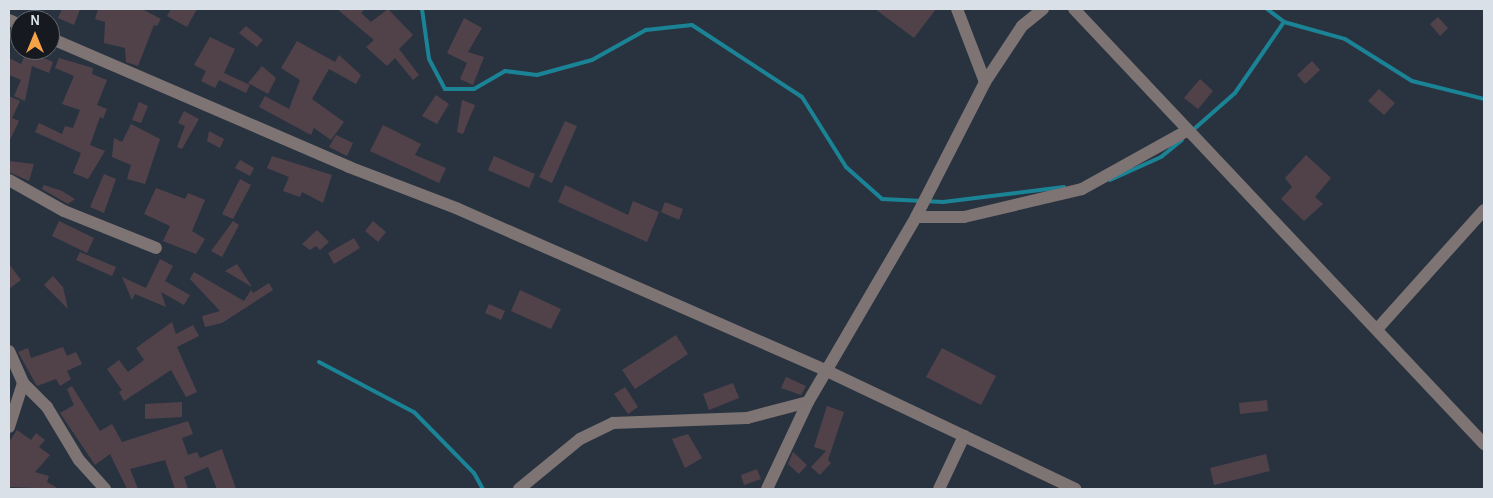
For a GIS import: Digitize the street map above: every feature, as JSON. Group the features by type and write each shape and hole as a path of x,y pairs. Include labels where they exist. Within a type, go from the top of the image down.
{"street":[{"path":"957,9 985,82"},
{"path":"767,489 808,402 916,217 985,82 1022,26 1043,9"},
{"path":"1074,9 1379,327 1484,444"},
{"path":"60,42 349,167 456,208 827,371 1075,489"},
{"path":"916,217 964,217 1082,189 1188,130"},
{"path":"9,180 64,211 156,248"},
{"path":"1379,327 1484,210"},
{"path":"9,351 23,383 47,406 79,460 105,489"},
{"path":"9,427 23,383"},
{"path":"518,489 580,439 614,422 747,418 808,402"},
{"path":"939,489 964,436"}],"building":[{"path":"62,9 80,9 74,25 60,19"},
{"path":"98,9 142,9 161,19 157,26 154,25 138,66 126,62 125,48 104,43 105,22 95,19"},
{"path":"171,9 197,9 187,27 167,16"},
{"path":"337,9 365,9 361,13 371,22 388,9 413,35 399,49 419,75 413,80 395,58 387,66 366,47 374,40"},
{"path":"875,9 936,9 914,38"},
{"path":"1438,17 1448,28 1440,36 1430,24"},
{"path":"464,18 482,28 468,52 484,57 473,85 460,79 467,63 447,53"},
{"path":"246,26 263,40 257,47 239,33"},
{"path":"210,37 235,49 224,73 250,85 246,93 219,80 215,88 201,81 206,71 194,65"},
{"path":"297,41 335,62 339,55 361,75 356,84 329,69 312,99 344,122 331,140 314,128 311,135 259,107 265,96 289,109 300,80 281,68"},
{"path":"9,58 21,64 23,60 48,60 53,62 49,73 32,66 25,101 14,96 21,80 9,75"},
{"path":"60,58 93,68 92,74 107,80 97,105 107,109 103,119 100,117 90,145 105,151 88,179 73,173 81,153 35,132 39,123 62,134 65,126 73,128 80,110 62,104 74,76 55,68"},
{"path":"1312,61 1320,70 1305,84 1297,75"},
{"path":"262,66 276,78 268,94 248,83"},
{"path":"1200,79 1213,91 1198,109 1184,98"},
{"path":"1379,89 1395,103 1384,115 1368,101"},
{"path":"436,95 449,104 437,124 422,116"},
{"path":"9,96 20,101 12,118 19,121 9,142"},
{"path":"462,100 475,105 463,134 457,132"},
{"path":"139,102 148,106 141,123 132,120"},
{"path":"184,111 199,119 182,149 177,147 185,126 178,123"},
{"path":"565,121 577,126 552,183 539,177"},
{"path":"131,124 160,139 145,184 127,179 131,165 112,157 114,138 122,142"},
{"path":"383,125 421,144 415,155 446,168 439,183 370,151"},
{"path":"209,131 224,139 220,148 207,141"},
{"path":"336,135 353,143 347,156 329,147"},
{"path":"1306,155 1331,178 1315,197 1323,204 1304,221 1281,199 1292,187 1285,178"},
{"path":"272,156 332,175 323,203 302,192 300,197 283,191 289,177 267,168"},
{"path":"494,156 535,174 529,188 488,170"},
{"path":"240,160 254,168 250,176 235,168"},
{"path":"9,161 34,164 29,181 9,172"},
{"path":"104,174 116,179 104,213 90,207"},
{"path":"240,179 251,185 233,219 222,214"},
{"path":"44,185 62,191 75,199 68,204 42,189"},
{"path":"565,185 628,215 633,201 659,212 647,242 558,202"},
{"path":"156,188 185,199 188,193 205,200 192,231 205,239 196,254 163,241 170,226 144,214"},
{"path":"665,202 683,209 679,220 661,212"},
{"path":"59,221 94,238 87,253 52,236"},
{"path":"233,221 239,225 222,257 211,251"},
{"path":"373,221 386,232 378,242 365,231"},
{"path":"317,230 329,242 320,250 316,246 310,250 302,244"},
{"path":"354,238 360,248 334,264 328,253"},
{"path":"80,252 116,267 112,276 76,260"},
{"path":"160,259 173,266 165,281 190,295 184,305 161,292 166,307 135,294 132,300 122,277 146,288"},
{"path":"9,264 21,280 9,289"},
{"path":"237,264 252,287 225,271"},
{"path":"194,272 244,301 251,290 253,293 269,283 273,290 222,323 205,327 202,316 220,311 190,279"},
{"path":"53,276 63,287 68,309 44,285"},
{"path":"520,290 561,309 551,329 511,311"},
{"path":"489,304 505,311 501,320 485,313"},
{"path":"172,322 176,334 193,325 199,336 177,347 197,392 186,397 171,370 124,401 119,392 122,390 107,369 119,360 128,372 144,360 136,348"},
{"path":"676,335 688,354 635,389 622,370"},
{"path":"63,347 67,356 76,352 82,364 67,371 71,379 60,386 56,379 37,386 18,352 28,348 31,358"},
{"path":"942,348 996,376 981,405 926,377"},
{"path":"786,377 806,386 801,395 781,388"},
{"path":"733,383 739,398 709,410 703,394"},
{"path":"72,386 100,431 112,424 122,442 188,421 193,434 182,438 188,455 197,452 200,458 222,449 236,489 217,489 208,467 184,477 188,489 175,489 165,460 130,469 138,489 127,489 110,454 95,465 60,413 74,405 67,389"},
{"path":"625,387 638,407 628,414 614,394"},
{"path":"1267,400 1268,411 1240,414 1239,403"},
{"path":"182,402 182,417 145,419 145,404"},
{"path":"827,406 844,412 828,460 831,463 820,475 811,467 826,451 814,447"},
{"path":"17,430 31,440 36,433 45,440 39,447 50,455 35,472 49,476 47,482 59,489 9,487 9,442"},
{"path":"688,434 702,458 685,468 672,439"},
{"path":"793,452 807,465 799,474 788,464"},
{"path":"1266,454 1270,471 1214,485 1210,468"},
{"path":"757,469 761,479 744,485 741,475"}],"waterway":[{"path":"422,9 429,59 445,89 474,89 505,71 537,75 592,60 646,30 692,25 802,97 846,167 882,199 943,202 1064,187"},
{"path":"1267,9 1284,22 1345,39 1412,81 1484,99"},
{"path":"1193,130 1235,93 1284,22"},
{"path":"1110,180 1161,157 1182,140"},
{"path":"319,362 414,412 474,473 483,489"}]}
